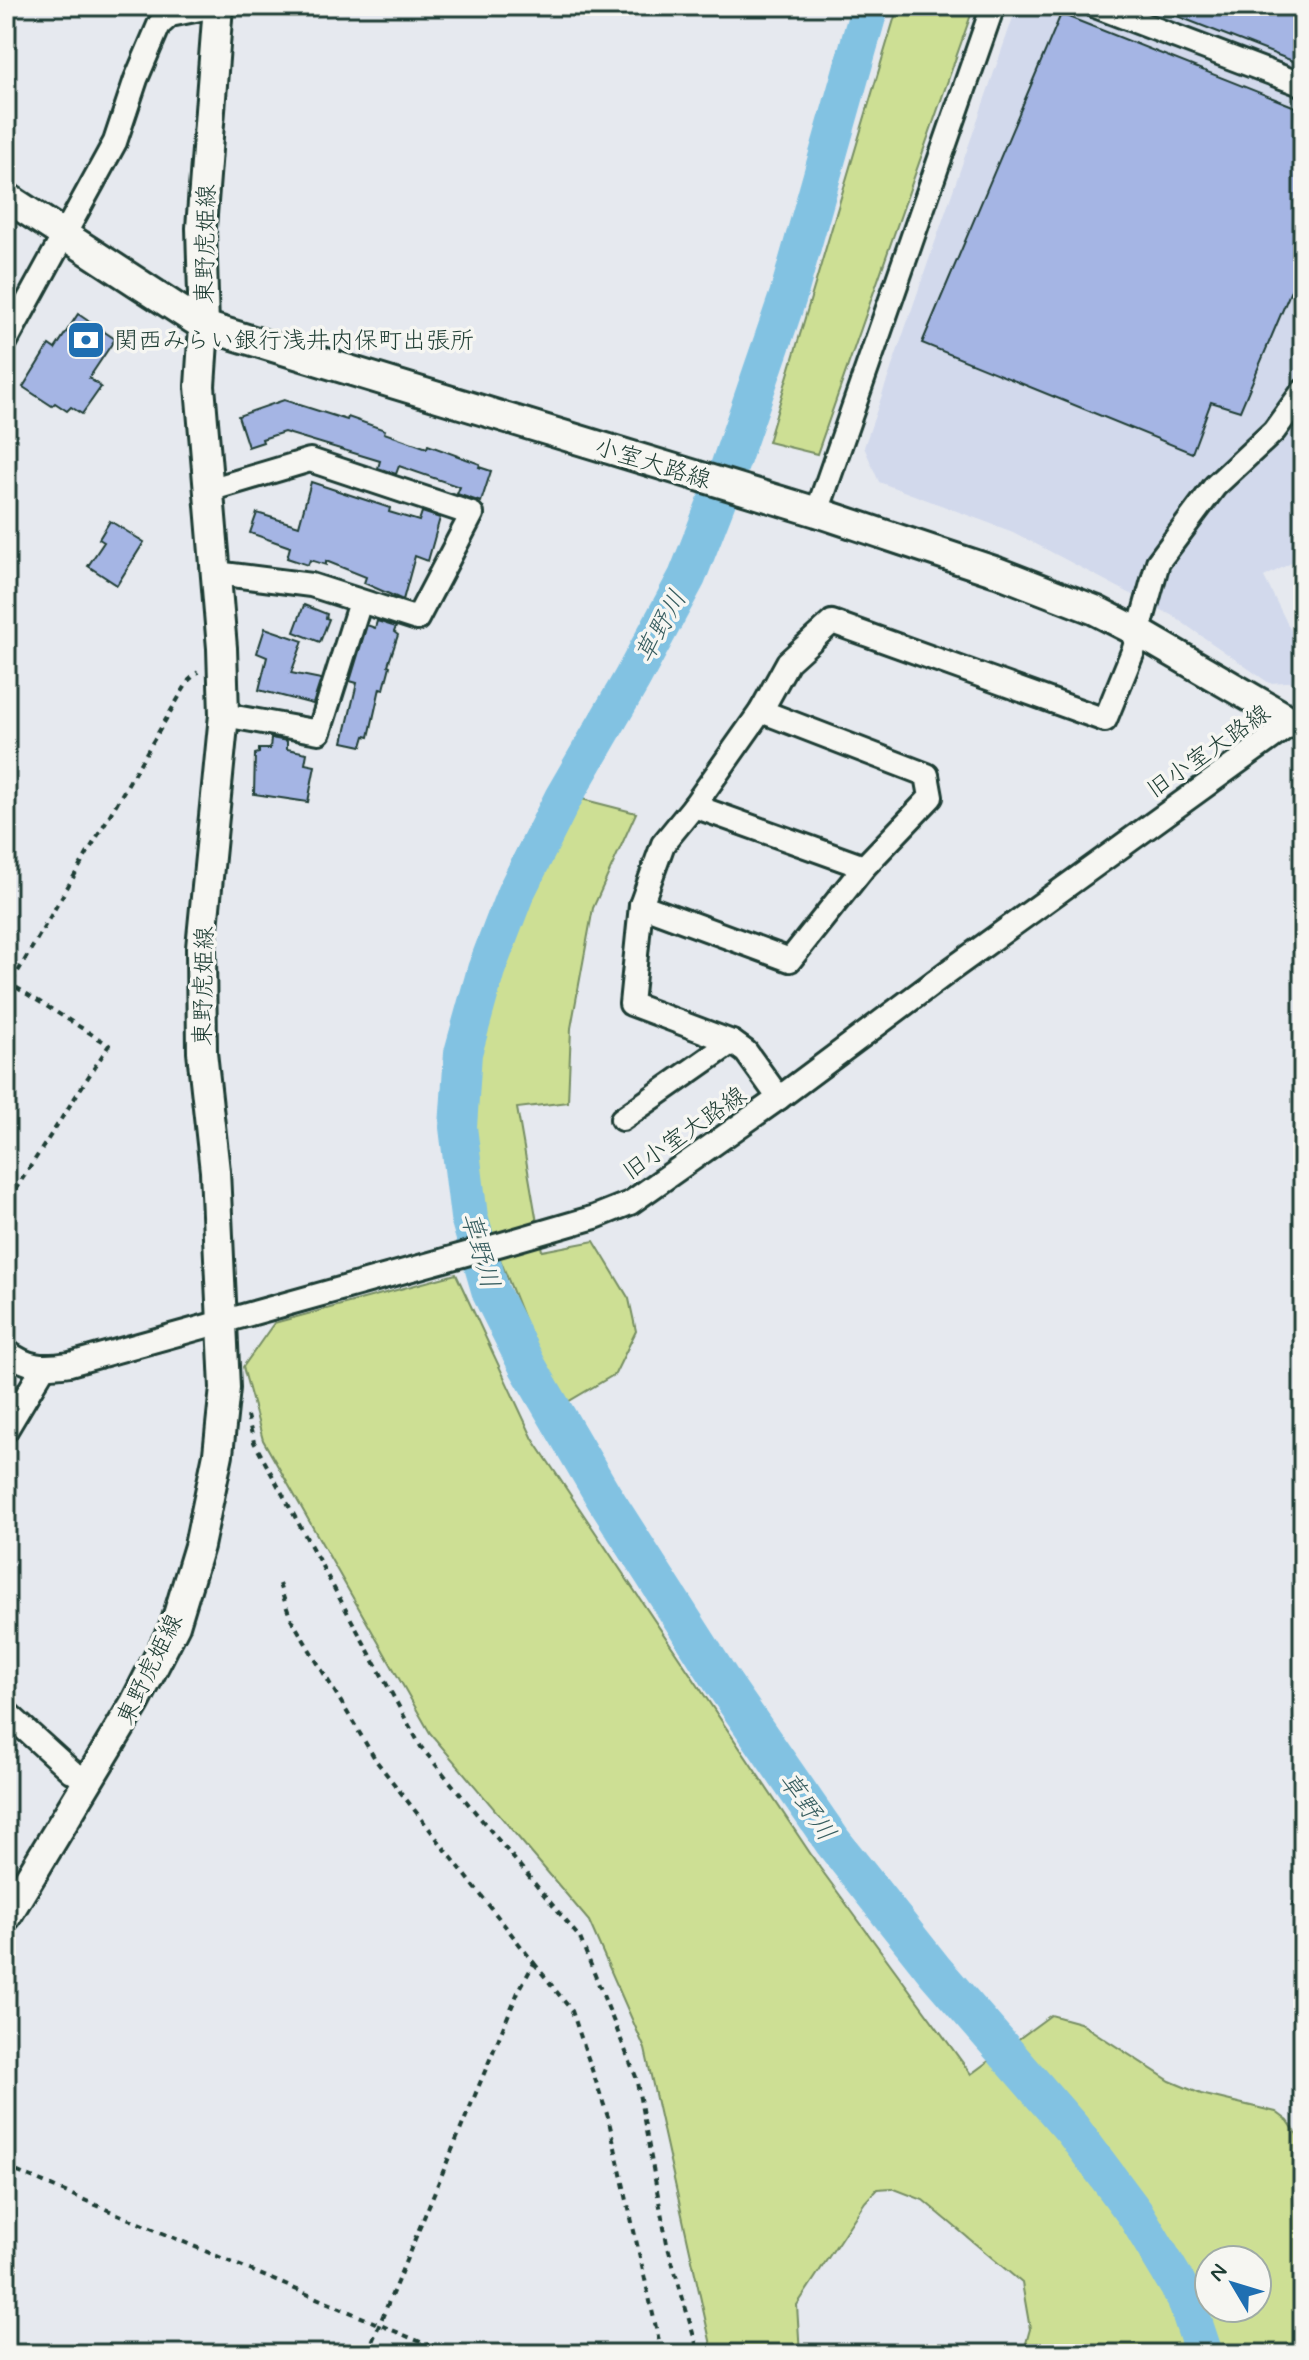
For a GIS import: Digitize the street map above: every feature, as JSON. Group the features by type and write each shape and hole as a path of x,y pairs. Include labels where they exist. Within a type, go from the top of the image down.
{"main road":[{"name":"東野虎姫線","path":"6,1917 135,1703 175,1625 199,1546 218,1454 225,1388 215,1171 202,1052 201,948 224,715 222,648 200,386 204,326 201,228 217,6"},
{"name":"小室大路線","path":"6,197 204,326 812,511 997,572 1095,610 1300,722"}],"street":[{"path":"6,341 115,142 136,79 159,25 170,15 217,6"},
{"path":"812,511 993,6"},
{"path":"1095,6 1303,85"},
{"path":"779,1098 746,1052 732,1042 631,1004 641,905 663,844 694,806 761,711 788,662 832,622 1105,720 1134,649 1158,562 1215,486 1274,431 1303,391"},
{"path":"209,490 310,460 472,514 417,619 311,585 216,573"},
{"path":"224,715 319,732 360,602"},
{"path":"641,905 790,960 864,867 931,797 927,775 761,711"},
{"name":"旧小室大路線","path":"43,1368 70,1364 221,1324 595,1217 630,1203 779,1098 1097,863 1300,722"},
{"path":"694,806 864,867"},
{"path":"622,1119 732,1042"},
{"path":"6,1351 18,1360 43,1368 6,1430"},
{"path":"6,1712 71,1771 89,1781"}],"path":[{"path":"6,992 8,982 189,680 222,648"},
{"path":"6,1204 109,1045 8,982"},
{"path":"244,1405 254,1442 421,1747 580,1938 636,2077 667,2244 699,2354"},
{"path":"279,1584 290,1617 377,1762 572,2011 608,2117 662,2354"},
{"path":"1303,1893 1291,1907 1303,1918"},
{"path":"367,2354 518,1992 534,1963"},
{"path":"6,2167 449,2354"}],"shaded area":[{"path":"1017,6 1303,6 1303,557 1264,577 1303,655 1303,681 1269,683 1173,616 1013,532 879,482 864,447"}],"green space":[{"path":"898,6 974,6 817,454 768,442"},
{"path":"570,796 636,813 593,908 571,1028 568,1102 517,1108 542,1251 594,1241 629,1299 636,1331 615,1374 559,1407 480,1209 470,1077 502,955"},
{"path":"456,1274 533,1439 820,1868 971,2074 1051,2015 1080,2023 1170,2081 1201,2094 1276,2112 1288,2121 1303,2143 1303,2354 1023,2354 1030,2329 1022,2283 923,2200 892,2188 877,2189 865,2202 797,2305 800,2354 713,2354 645,2049 589,1921 430,1733 263,1440 243,1367 274,1323"}],"building":[{"path":"1303,6 1303,65 1154,7"},
{"path":"1061,14 1303,110 1303,262 1240,411 1211,402 1192,453 922,343"},
{"path":"78,314 115,339 89,378 101,387 82,414 71,407 67,411 55,403 52,406 23,387 49,345 55,349"},
{"path":"284,400 347,420 348,417 385,430 384,433 480,464 479,467 491,471 481,502 457,494 460,487 399,466 396,474 378,468 380,461 284,432 248,447 238,416"},
{"path":"311,482 419,521 422,512 440,518 428,561 415,556 403,600 364,583 366,577 326,561 326,565 310,560 308,565 287,558 290,547 250,533 257,513 299,526"},
{"path":"110,521 144,542 117,585 88,566 104,542 99,539"},
{"path":"304,605 327,614 326,618 329,619 320,642 294,632"},
{"path":"377,621 396,627 394,632 398,635 384,689 380,688 369,737 365,736 362,746 343,742 357,683 350,681 367,625 375,628"},
{"path":"265,628 303,641 291,673 321,679 313,704 259,690 267,657 257,653"},
{"path":"271,738 287,741 287,749 307,753 305,764 315,766 308,802 254,794 255,754 259,753 259,749 270,749"}],"waterway":[{"name":"草野川","path":"870,6 788,296 723,485 687,577 563,798 515,894 486,970 463,1053 458,1127 469,1217 491,1293 528,1367 604,1497 723,1683 833,1842 935,1971 1072,2129 1136,2215 1185,2297 1204,2354"}],"place":[{"name":"関西みらい銀行浅井内保町出張所","path":"86,340"}]}
